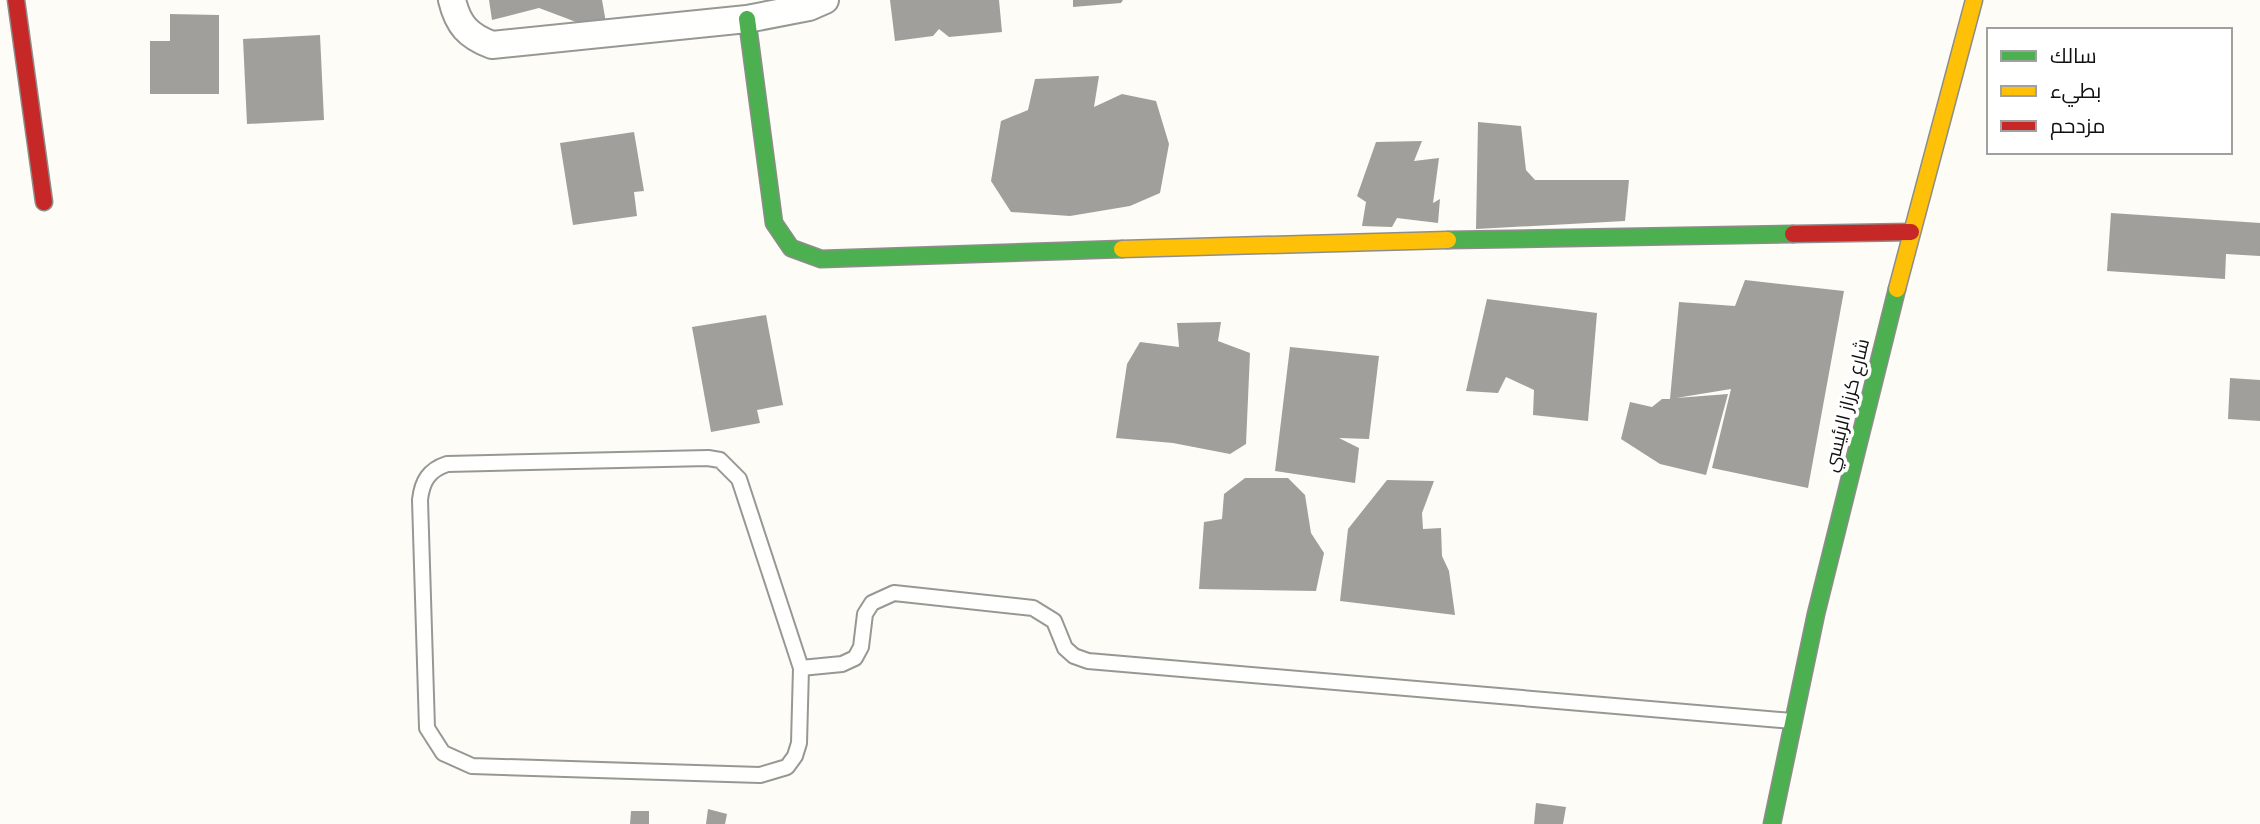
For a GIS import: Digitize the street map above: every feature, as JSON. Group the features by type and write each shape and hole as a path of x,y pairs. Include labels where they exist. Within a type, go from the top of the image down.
{"street":[{"path":"16,0 44,202"},
{"path":"452,0 457,18 471,37 492,45 747,19 809,7 825,0"},
{"name":"شارع كرزاز الرئيسي","path":"1772,824 1816,614 1910,232 1975,0"},
{"path":"747,19 774,223 783,243 800,255 821,259 1337,242 1910,232"}],"lane":[{"path":"720,460 739,479 802,668 799,743 795,756 787,767 775,773 760,775 485,766 456,762 443,753 427,728 421,487 428,475 447,464 720,460"},
{"path":"802,668 842,664 855,658 861,647 865,614 872,603 894,593 1033,608 1054,621 1065,648 1074,656 1087,661 1793,721"}],"building":[{"path":"489,0 602,0 608,34 539,8 492,20"},
{"path":"890,0 999,0 1002,32 949,37 939,29 933,36 895,41"},
{"path":"1073,0 1123,0 1121,3 1073,7"},
{"path":"170,14 219,15 219,94 150,94 150,41 170,41"},
{"path":"320,35 324,120 247,124 243,39"},
{"path":"1099,76 1094,107 1122,94 1156,101 1169,144 1160,193 1130,206 1070,216 1011,212 991,181 1001,121 1028,110 1035,79"},
{"path":"1478,122 1521,126 1526,170 1535,180 1629,180 1625,221 1476,229"},
{"path":"634,132 644,191 634,192 637,216 573,225 560,143"},
{"path":"1422,141 1414,161 1439,158 1433,203 1440,199 1438,223 1397,218 1392,227 1362,226 1366,202 1357,196 1376,142"},
{"path":"2111,213 2260,223 2260,256 2226,254 2225,279 2107,271"},
{"path":"1745,280 1844,291 1808,488 1712,468 1731,389 1676,398 1728,394 1706,475 1660,464 1621,439 1630,402 1652,407 1662,399 1670,399 1679,302 1735,306"},
{"path":"1487,299 1597,313 1588,421 1533,415 1534,390 1506,377 1498,393 1466,391"},
{"path":"766,315 783,405 757,410 760,423 711,432 692,327"},
{"path":"1221,322 1218,341 1250,353 1246,444 1230,454 1173,443 1116,438 1127,364 1140,342 1179,347 1177,323"},
{"path":"1290,347 1379,356 1369,439 1339,438 1359,448 1355,483 1275,471"},
{"path":"2230,378 2260,380 2260,421 2228,419"},
{"path":"1245,478 1288,478 1305,495 1311,533 1324,553 1316,591 1199,589 1204,522 1222,519 1224,494"},
{"path":"1387,480 1434,481 1422,513 1423,529 1441,528 1442,556 1449,571 1455,615 1340,601 1348,529"},
{"path":"1536,803 1566,807 1563,824 1534,824"},
{"path":"708,809 727,814 725,824 706,824"},
{"path":"631,811 649,811 649,824 630,824"}],"traffic: fast":[{"path":"747,19 774,223 791,248 821,259 1122,249"},
{"path":"1448,240 1793,234"},
{"path":"1772,824 1816,614 1897,289"}],"traffic: slow":[{"path":"1897,289 1974,0"},
{"path":"1122,249 1448,240"}],"traffic: jam":[{"path":"16,0 44,202"},
{"path":"1793,234 1911,232"}]}
